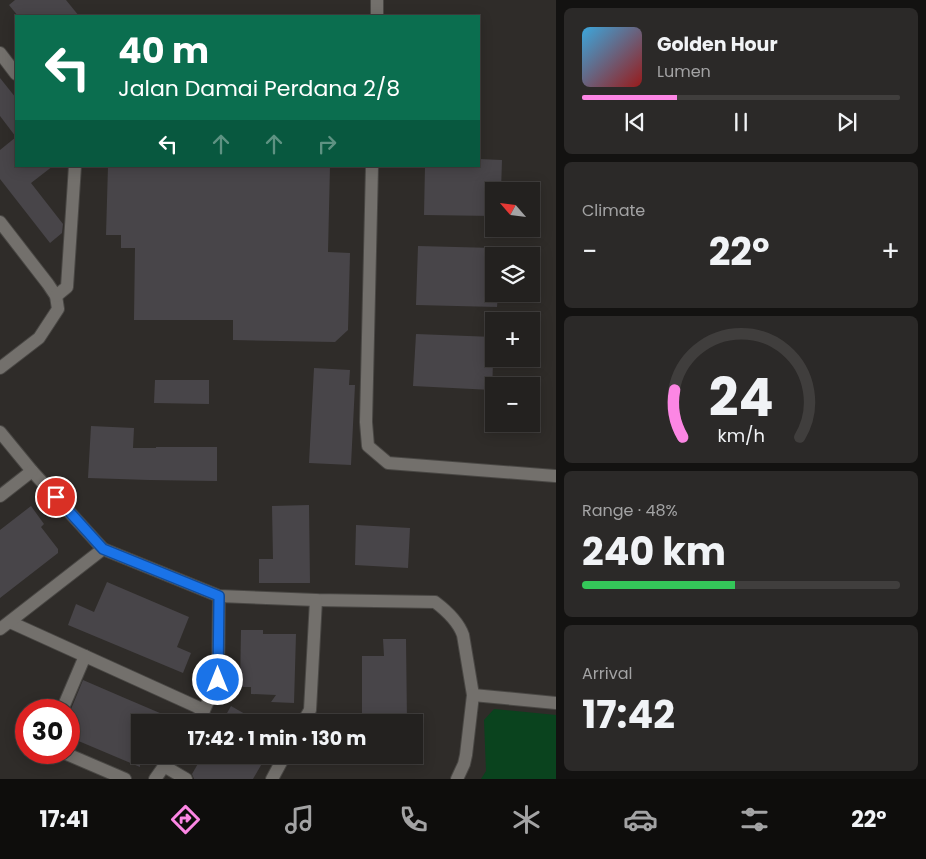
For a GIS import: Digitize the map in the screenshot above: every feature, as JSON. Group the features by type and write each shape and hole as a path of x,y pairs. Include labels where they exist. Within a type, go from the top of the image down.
{"street":[{"path":"377,0 377,15"},
{"path":"0,53 15,73"},
{"path":"0,368 38,338 67,287 75,167"},
{"path":"372,167 366,403 368,446 388,463 556,476"},
{"path":"0,222 48,284 57,303"},
{"path":"0,432 32,471 103,549 219,596 435,602 452,616 460,627 465,644 473,696 466,755 457,779"},
{"path":"0,496 32,471"},
{"path":"5,626 103,549"},
{"path":"201,714 218,680 219,596"},
{"path":"308,714 310,710 316,600"},
{"path":"5,626 85,656 204,710"},
{"path":"67,699 85,656"},
{"path":"473,696 556,703"},
{"path":"80,760 125,779"},
{"path":"272,779 280,764"},
{"path":"155,779 164,766 186,779"}],"green space":[{"path":"494,709 556,715 556,779 481,779 486,771 484,720"}],"building":[{"path":"15,0 66,0 78,15 17,15 9,5"},
{"path":"0,78 15,97 15,136 0,116"},
{"path":"15,138 15,167 52,167 31,183 63,224 62,233 50,243 0,179 0,150"},
{"path":"480,159 502,160 501,182 485,182 485,216 424,215 425,167 480,167"},
{"path":"108,167 330,167 328,252 350,253 348,330 335,342 233,340 233,320 134,320 135,248 121,248 121,235 106,235"},
{"path":"418,246 485,248 485,302 497,302 497,307 416,305"},
{"path":"416,334 485,337 485,367 493,367 492,377 485,377 485,390 413,386"},
{"path":"314,368 350,370 349,385 355,385 351,465 309,463"},
{"path":"155,380 209,380 209,404 154,403"},
{"path":"91,426 134,428 133,448 217,447 217,481 88,478"},
{"path":"309,505 310,583 259,583 259,559 273,559 272,506"},
{"path":"31,506 44,524 41,527 58,549 58,553 0,598 0,530"},
{"path":"356,525 410,528 408,568 355,565"},
{"path":"107,582 189,617 177,647 191,653 183,673 68,625 76,604 94,612"},
{"path":"241,630 263,630 263,634 296,634 294,703 271,702 276,695 251,694 251,687 240,687"},
{"path":"383,639 406,639 407,714 362,714 362,656 384,656"},
{"path":"83,680 162,714 131,714 131,763 80,742 80,699 75,699"},
{"path":"231,706 245,714 226,714"},
{"path":"198,764 262,764 253,779 194,779 192,774"}],"route":[{"path":"56,497 103,549 219,596 218,680"}]}
